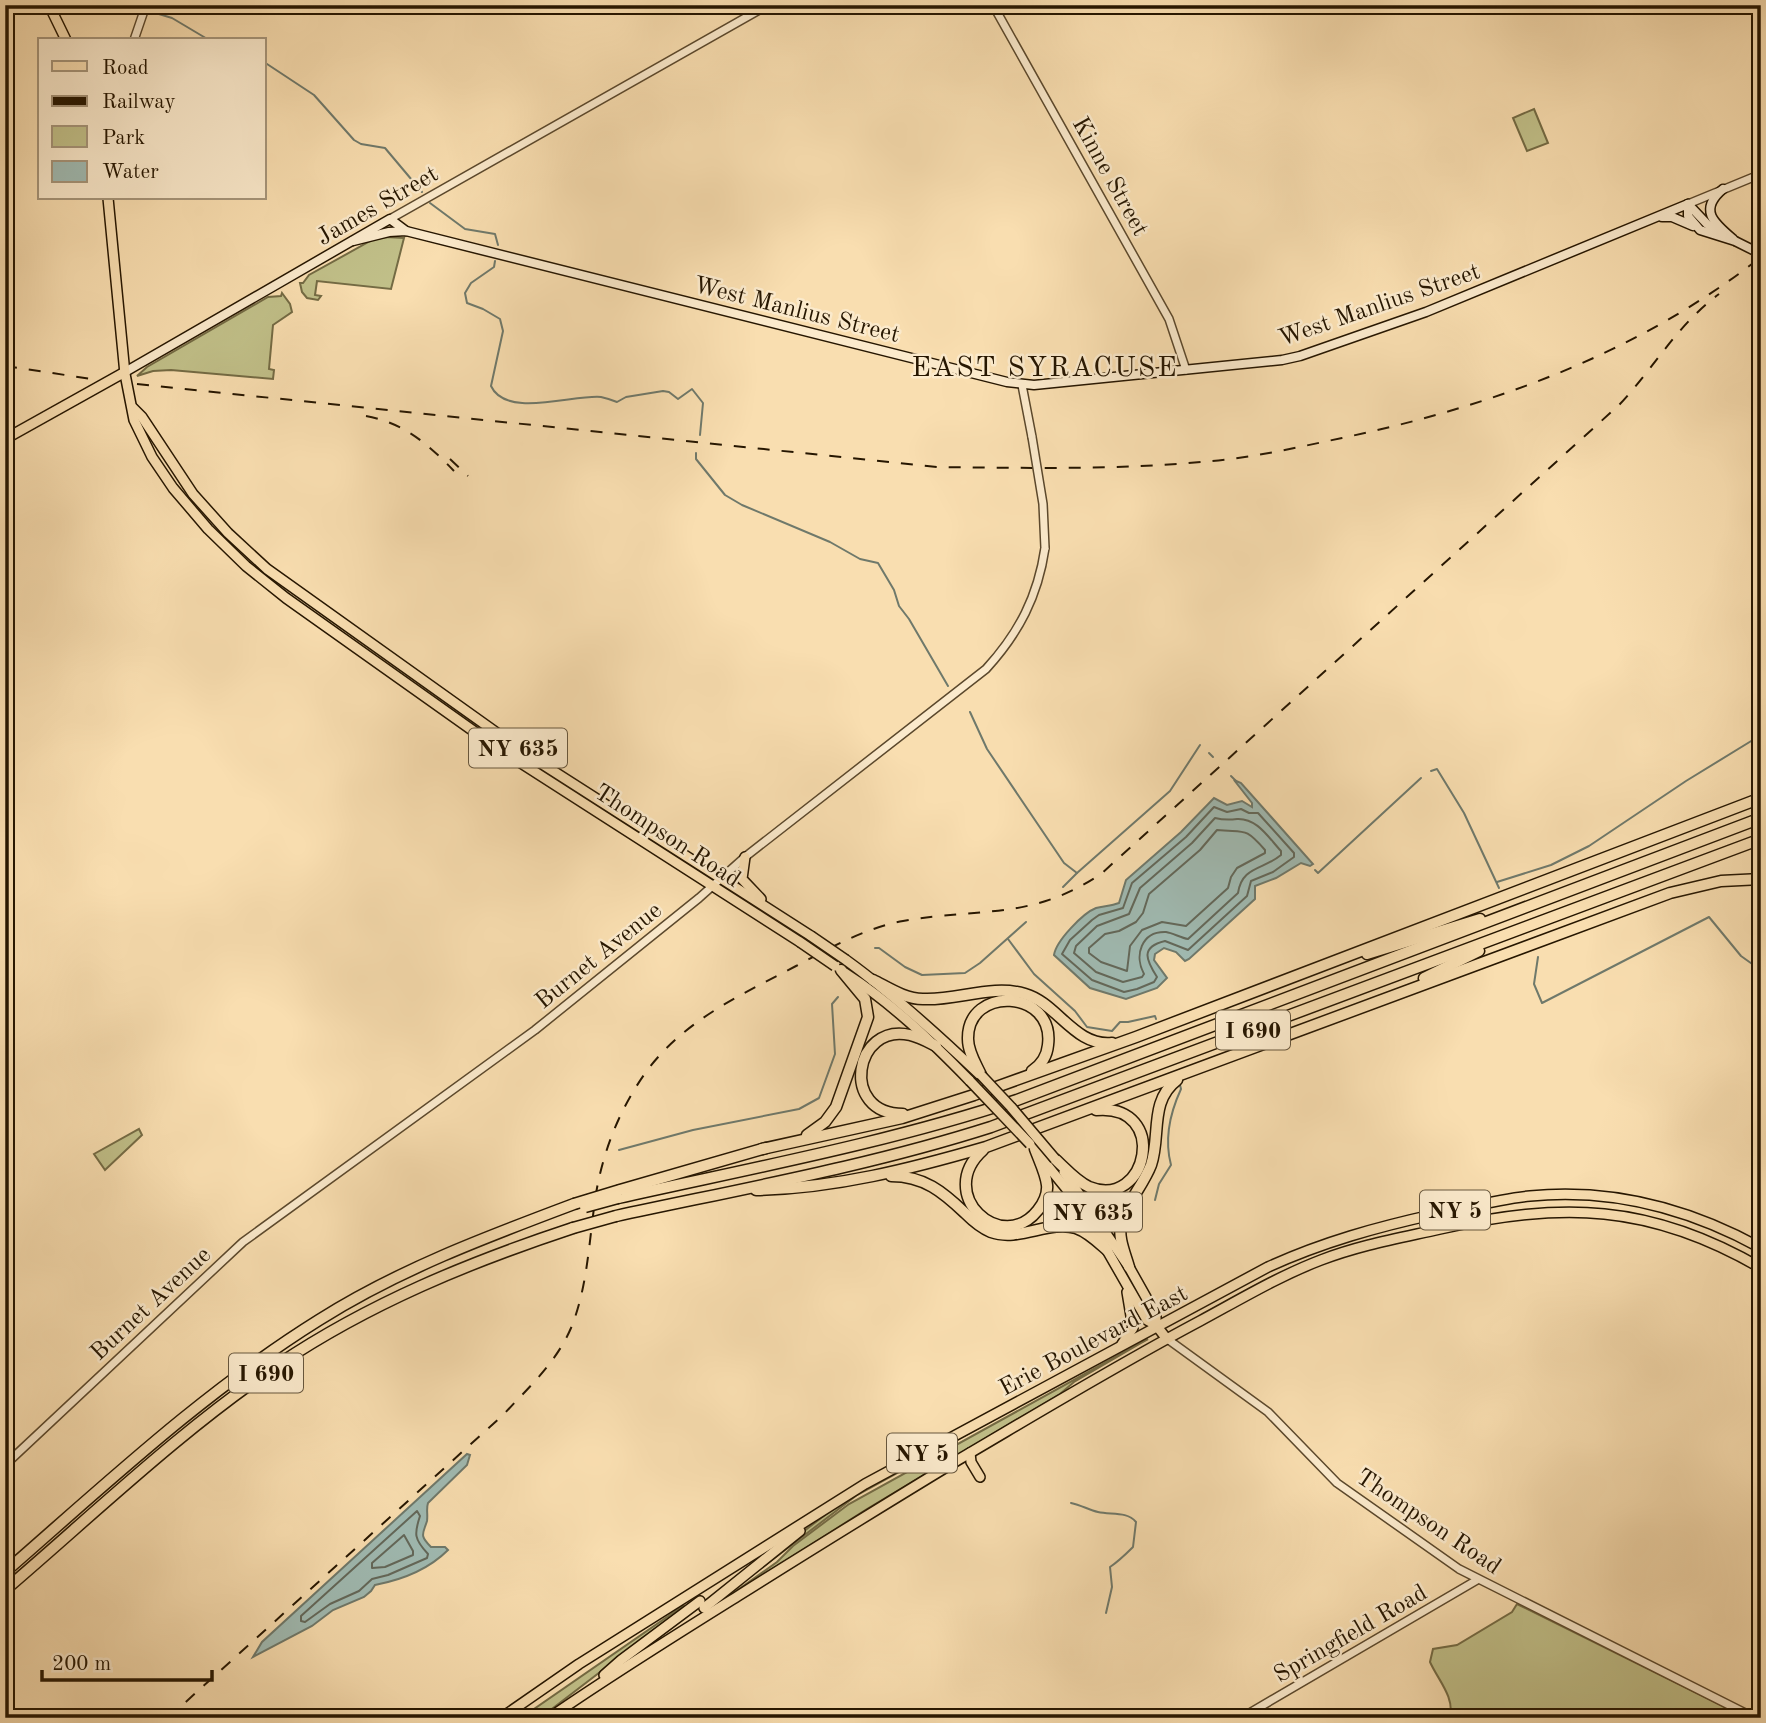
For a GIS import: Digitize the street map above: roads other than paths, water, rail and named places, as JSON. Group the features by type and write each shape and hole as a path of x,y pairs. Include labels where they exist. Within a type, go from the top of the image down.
{"highway":[{"path":"762,1149 934,1108 1019,1079 1136,1037 1761,798"},
{"name":"I 690","path":"5,1572 212,1395 259,1360 318,1320 424,1264 519,1224 619,1194 853,1147 945,1124 1046,1090 1761,818"},
{"name":"I 690","path":"5,1590 189,1431 280,1363 329,1332 418,1287 509,1249 573,1228 616,1216 919,1149 991,1127 1761,839"},
{"path":"736,1191 840,1184 877,1177 986,1147 1670,893 1721,881 1761,879"},
{"path":"1300,973 1421,939 1597,880"},
{"path":"1353,1010 1523,929"},
{"path":"619,1194 813,1133 825,1122 836,1107 868,1017 865,999 841,965"},
{"path":"873,980 905,996 920,999 1015,991 1030,996 1089,1040 1106,1043 1136,1037"},
{"path":"981,1075 969,1050 972,1022 987,1005 998,1001 1019,1001 1030,1005 1042,1017 1049,1038 1044,1059 1038,1067 1019,1079"},
{"path":"934,1108 901,1114 889,1113 878,1108 866,1095 860,1075 861,1065 870,1048 889,1035 910,1034 936,1046"},
{"path":"1129,1266 1121,1238 1121,1225 1151,1165 1161,1100 1169,1086 1206,1065"},
{"path":"1055,1159 1082,1183 1104,1190 1125,1184 1142,1162 1144,1144 1140,1131 1126,1115 1098,1109 1072,1116"},
{"path":"986,1147 971,1163 966,1179 968,1199 980,1216 1002,1226 1021,1223 1031,1217 1040,1208 1045,1196 1046,1180 1033,1147"},
{"path":"877,1177 920,1180 935,1186 987,1231 1008,1234 1063,1226 1075,1227 1086,1232 1107,1250"},
{"path":"5,1566 48,1535"}],"main road":[{"path":"49,5 65,38"},
{"path":"1723,189 1712,201 1710,212 1716,224 1735,241"},
{"name":"Thompson Road","path":"108,200 125,372 134,420 152,457 173,488 208,530 246,566 286,598 496,747 800,942 873,980 981,1075 1012,1107 1055,1159 1129,1266 1156,1315 1160,1331"},
{"path":"1688,204 1688,216 1700,230"},
{"path":"1688,204 1707,224 1761,254"},
{"name":"West Manlius Street","path":"353,241 389,232 406,231 1022,385 1300,356 1426,312 1688,204"},
{"path":"1656,217 1672,217 1700,230 1735,241"},
{"name":"West Manlius Street","path":"390,219 406,231"},
{"name":"James Street","path":"5,439 390,219"},
{"name":"Thompson Road","path":"133,408 142,417 176,472 198,500 228,533 267,569 525,753 811,936 936,1046 1033,1147 1069,1192 1107,1250 1146,1320 1160,1331"},
{"path":"746,858 742,879 778,915"},
{"name":"Erie Boulevard East","path":"549,1718 878,1508 1042,1409 1160,1331 1269,1267 1328,1241 1384,1226 1530,1196 1583,1195 1642,1202 1700,1219 1761,1248"},
{"name":"Erie Boulevard East","path":"501,1718 579,1664 888,1471 1120,1347 1326,1258 1376,1243 1476,1221 1525,1213 1598,1212 1633,1217 1675,1228 1761,1268"},
{"path":"1120,1347 1133,1328 1125,1283"},
{"path":"970,1454 971,1462 981,1477"},
{"path":"585,1693 621,1660 702,1604 835,1503"}],"street":[{"path":"135,38 146,5"},
{"name":"James Street","path":"390,219 768,5"},
{"name":"Kinne Street","path":"993,5 1169,319 1186,370"},
{"path":"1688,204 1761,174"},
{"name":"Burnet Avenue","path":"5,1465 243,1241 536,1030 746,858 986,669 1023,620 1036,591 1045,548 1043,504 1022,385"},
{"name":"Thompson Road","path":"1160,1331 1268,1412 1337,1483 1361,1502 1477,1580 1755,1718"},
{"name":"Springfield Road","path":"1241,1718 1477,1580"}],"water":[{"path":"1234,780 1241,783 1313,864 1310,866 1301,863 1276,878 1255,886 1255,899 1189,959 1185,961 1176,952 1164,948 1155,954 1154,960 1167,978 1157,988 1126,999 1090,988 1054,955 1060,942 1084,915 1096,908 1119,903 1126,880 1181,832 1214,798 1227,805 1242,801 1252,807 1252,803"},
{"path":"467,1454 470,1455 467,1465 427,1505 423,1537 431,1547 445,1547 448,1550 414,1573 375,1585 364,1597 333,1610 312,1626 253,1657 262,1642"}],"waterway":[{"path":"135,5 140,7"},
{"path":"149,11 172,18 206,38"},
{"path":"266,63 314,95 354,140 361,144 385,148 422,192"},
{"path":"430,203 465,229 495,234 498,245"},
{"path":"495,261 494,267 471,283 465,293 467,303 500,319 503,331 491,386 499,396 526,403 589,397 601,397 617,402 626,397 663,391 678,399 692,389 703,403 700,435"},
{"path":"696,453 696,459 725,495 742,505 830,542 860,559 878,563 894,590 899,606 948,686"},
{"path":"970,712 987,749 1064,863 1077,873 1170,791 1200,745"},
{"path":"1497,882 1551,865 1589,846 1761,735"},
{"path":"1209,753 1213,757"},
{"path":"1431,771 1437,769 1464,813 1499,888"},
{"path":"1231,776 1236,781"},
{"path":"1315,870 1318,873 1421,778"},
{"path":"1063,887 1077,873"},
{"path":"1538,957 1534,984 1542,1003 1709,917 1741,956 1755,966"},
{"path":"875,948 922,975 965,973 1026,922"},
{"path":"1008,939 1034,974 1075,1011 1087,1027 1112,1031 1120,1022 1155,1016 1156,1019"},
{"path":"619,1150 693,1130 799,1109 819,1098 835,1054 832,1004 838,997"},
{"path":"1155,1200 1159,1184 1171,1165 1169,1126 1180,1085"},
{"path":"1071,1503 1098,1512 1123,1515 1136,1522 1133,1547 1110,1567 1112,1587 1106,1613"}],"railway":[{"path":"137,384 937,467 1075,468 1178,464 1245,457 1342,438 1454,410 1509,392 1615,348 1714,291 1761,257"},
{"path":"168,1718 503,1415 558,1353 571,1328 582,1294 597,1188 615,1127 646,1072 678,1038 734,999 861,934 903,921 1028,906 1075,889 1101,874 1619,405 1678,333 1719,294"},
{"path":"5,366 92,379"},
{"path":"366,416 404,429 435,452 454,471"},
{"path":"450,459 468,476"}],"district":[{"name":"EAST SYRACUSE","path":"1045,366"}]}
